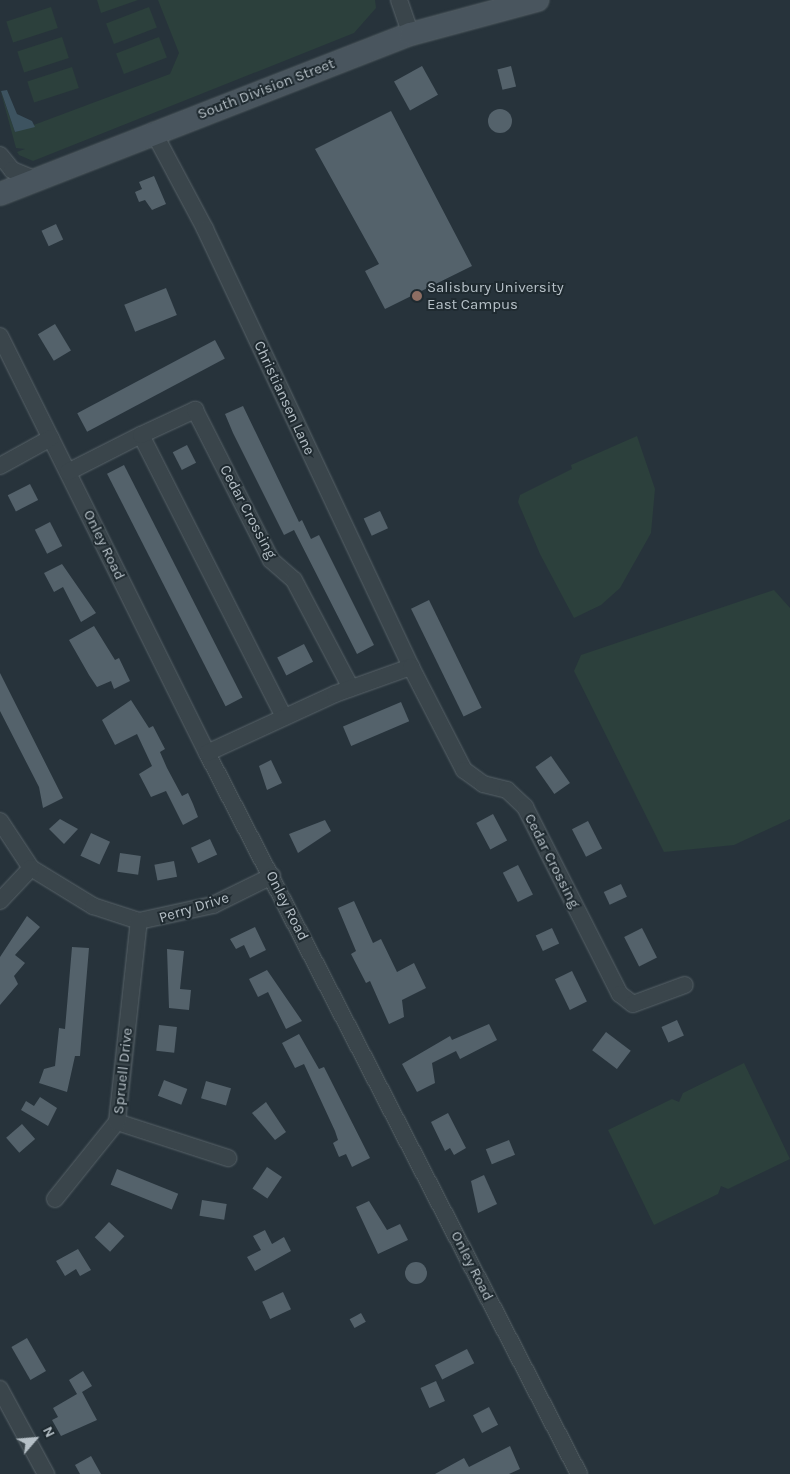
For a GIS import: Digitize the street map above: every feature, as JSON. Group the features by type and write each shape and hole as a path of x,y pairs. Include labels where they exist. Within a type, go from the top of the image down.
{"street":[{"path":"400,0 411,34"},
{"name":"South Division Street","path":"0,194 38,180 153,131 411,34 537,0"},
{"name":"Christiansen Lane","path":"153,131 205,228 411,667"},
{"path":"0,155 12,170 38,180"},
{"name":"Onley Road","path":"0,336 207,752 579,1474"},
{"name":"Cedar Crossing","path":"68,472 195,410 271,560 294,580 351,688"},
{"path":"141,435 284,717"},
{"path":"0,466 50,438"},
{"path":"207,752 351,688 411,667"},
{"name":"Cedar Crossing","path":"411,667 464,770 484,784 508,790 525,807 620,994 633,1004 686,985"},
{"name":"Perry Drive","path":"0,821 31,868 93,906 139,921 213,905 272,876"},
{"path":"0,901 31,868"},
{"name":"Spruell Drive","path":"55,1199 117,1122 139,921"},
{"path":"117,1122 228,1158"},
{"path":"0,1389 46,1474"}],"green space":[{"path":"97,0 138,0 101,13"},
{"path":"158,0 375,0 376,8 354,33 33,161 19,155 17,152 25,149 16,148 0,89 15,132 170,74 179,53"},
{"path":"51,7 58,28 13,42 6,22"},
{"path":"149,7 157,28 114,44 106,23"},
{"path":"62,37 69,58 24,72 17,52"},
{"path":"159,37 167,58 124,74 116,53"},
{"path":"72,67 79,88 34,102 27,82"},
{"path":"637,436 655,489 651,533 620,588 601,605 574,618 540,554 518,502 520,495 572,469 571,465"},
{"path":"774,590 790,608 790,819 734,845 664,852 574,671 581,655"},
{"path":"744,1063 790,1159 728,1189 721,1186 718,1194 654,1225 608,1130 672,1099 679,1102 683,1093"}],"water":[{"path":"7,90 17,114 32,121 35,127 15,132 1,91"}],"building":[{"path":"422,66 438,95 410,110 394,82"},
{"path":"511,66 516,86 502,90 497,69"},
{"path":"500,109 505,110 511,116 511,126 505,132 500,133 495,132 489,126 488,121 489,116 495,110"},
{"path":"391,111 472,266 385,309 365,271 379,264 315,149"},
{"path":"154,176 166,204 152,210 145,200 139,202 135,192 142,189 139,182"},
{"path":"56,224 63,239 49,246 41,231"},
{"path":"166,288 177,315 135,332 124,305"},
{"path":"55,324 71,351 54,361 38,334"},
{"path":"215,340 225,359 87,432 77,413"},
{"path":"243,406 299,522 302,520 311,539 319,535 374,645 357,654 294,530 284,535 233,433 225,414"},
{"path":"187,445 196,463 182,470 173,452"},
{"path":"124,465 242,698 226,706 107,474"},
{"path":"30,484 38,500 16,511 8,495"},
{"path":"380,511 388,528 372,536 364,519"},
{"path":"50,522 62,546 47,554 35,530"},
{"path":"62,564 96,613 81,622 63,587 54,592 44,573"},
{"path":"429,600 482,708 464,717 411,609"},
{"path":"94,626 115,660 119,658 130,681 114,689 111,681 97,687 69,640"},
{"path":"304,644 313,662 286,675 277,658"},
{"path":"0,673 63,798 43,808 39,787 0,711"},
{"path":"131,700 149,728 153,726 165,749 160,752 167,768 182,796 188,793 193,804 198,817 183,825 166,791 151,797 139,774 152,766 137,734 115,745 102,720"},
{"path":"401,702 409,721 351,746 343,727"},
{"path":"551,756 570,783 554,794 535,767"},
{"path":"271,760 282,783 267,790 259,766"},
{"path":"493,814 507,840 490,849 476,823"},
{"path":"60,819 78,829 64,844 49,829"},
{"path":"325,820 331,831 298,853 289,834"},
{"path":"588,821 602,849 586,857 572,829"},
{"path":"91,833 110,842 99,865 80,856"},
{"path":"210,839 217,854 198,863 191,848"},
{"path":"120,853 141,856 138,875 117,872"},
{"path":"174,861 177,877 157,881 154,865"},
{"path":"518,865 533,894 518,902 503,873"},
{"path":"621,884 627,897 610,905 604,892"},
{"path":"354,901 373,943 381,939 397,972 414,963 426,988 402,1000 404,1017 389,1024 370,981 366,983 351,954 356,951 338,908"},
{"path":"27,916 40,927 15,955 25,963 14,976 18,984 0,1005 0,957"},
{"path":"255,927 266,950 250,958 244,945 236,949 230,939"},
{"path":"552,928 559,943 543,951 536,936"},
{"path":"642,928 657,957 639,966 624,937"},
{"path":"72,947 89,948 80,1056 75,1056 67,1092 39,1083 44,1069 55,1066 59,1028 65,1029"},
{"path":"167,949 184,951 180,989 191,990 189,1010 169,1008"},
{"path":"267,970 302,1021 286,1029 268,992 258,997 249,979"},
{"path":"572,971 587,1002 570,1010 555,979"},
{"path":"677,1020 684,1036 668,1042 661,1027"},
{"path":"489,1024 497,1040 460,1059 456,1051 432,1063 435,1083 417,1092 402,1064 450,1036 452,1040"},
{"path":"159,1025 177,1027 174,1053 156,1051"},
{"path":"606,1032 631,1051 617,1069 592,1050"},
{"path":"299,1034 319,1069 324,1067 370,1158 352,1167 346,1154 339,1157 333,1143 338,1140 335,1131 304,1064 295,1068 282,1043"},
{"path":"164,1080 187,1089 181,1105 158,1096"},
{"path":"206,1081 231,1088 226,1105 201,1098"},
{"path":"40,1097 57,1108 48,1126 21,1110 26,1101 34,1106"},
{"path":"266,1102 286,1132 275,1140 252,1113"},
{"path":"448,1113 466,1148 454,1155 450,1148 445,1151 431,1122"},
{"path":"22,1124 35,1139 19,1153 6,1138"},
{"path":"509,1140 515,1155 492,1164 486,1149"},
{"path":"267,1167 282,1177 267,1199 252,1189"},
{"path":"117,1169 178,1194 172,1209 111,1185"},
{"path":"484,1175 497,1204 478,1213 471,1181"},
{"path":"202,1200 227,1204 224,1220 199,1216"},
{"path":"369,1201 387,1230 400,1224 408,1240 378,1254 356,1207"},
{"path":"109,1222 124,1236 110,1252 95,1237"},
{"path":"265,1230 272,1244 284,1237 291,1251 255,1271 247,1257 261,1250 253,1236"},
{"path":"78,1249 91,1270 80,1276 76,1269 65,1276 56,1261"},
{"path":"416,1262 424,1265 427,1273 424,1281 416,1284 408,1281 405,1273 408,1265"},
{"path":"283,1292 291,1309 270,1319 262,1302"},
{"path":"361,1313 366,1322 354,1328 350,1319"},
{"path":"27,1338 46,1371 30,1380 11,1347"},
{"path":"467,1349 474,1363 442,1380 435,1365"},
{"path":"83,1371 92,1386 82,1392 97,1420 61,1436 52,1420 58,1417 53,1408 77,1394 69,1380"},
{"path":"436,1381 445,1401 429,1408 420,1388"},
{"path":"489,1407 498,1425 482,1433 473,1415"},
{"path":"510,1446 520,1469 509,1474 435,1474 464,1458 469,1467"},
{"path":"91,1456 101,1474 80,1474 75,1465"}],"place":[{"name":"Salisbury University East Campus","path":"417,296"}]}
